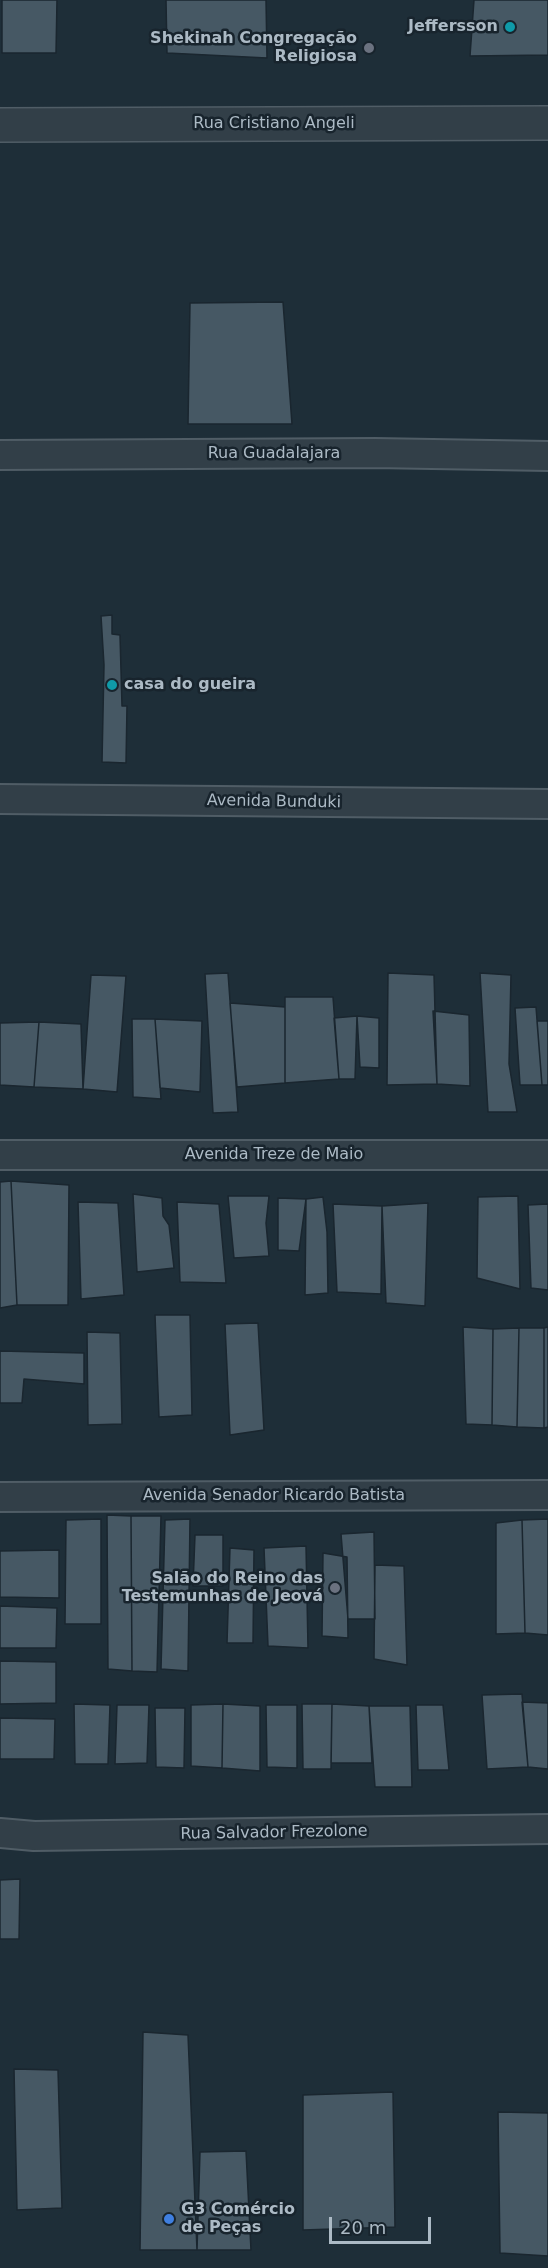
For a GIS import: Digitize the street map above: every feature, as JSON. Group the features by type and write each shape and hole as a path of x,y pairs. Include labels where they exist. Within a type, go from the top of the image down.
{"street":[{"name":"Rua Cristiano Angeli","path":"0,125 548,123"},
{"name":"Rua Guadalajara","path":"0,455 375,453 548,456"},
{"name":"Avenida Bunduki","path":"0,799 548,804"},
{"name":"Avenida Treze de Maio","path":"0,1155 548,1155"},
{"name":"Avenida Senador Ricardo Batista","path":"0,1497 548,1495"},
{"name":"Rua Salvador Frezolone","path":"0,1833 34,1836 548,1829"}],"building":[{"path":"2,0 57,0 56,53 2,53"},
{"path":"166,0 266,0 267,58 167,53"},
{"name":"Jeffersson","path":"474,0 548,0 548,55 470,56"},
{"path":"283,302 292,424 188,424 190,303"},
{"name":"casa do gueira","path":"112,615 112,634 120,635 122,706 127,706 126,763 102,762 104,665 101,616"},
{"path":"228,973 238,1112 213,1113 205,974"},
{"path":"388,973 434,975 437,1084 387,1085"},
{"path":"480,973 511,975 509,1064 517,1112 488,1112"},
{"path":"91,975 126,976 117,1092 83,1089"},
{"path":"285,997 333,997 339,1079 285,1083"},
{"path":"230,1003 285,1007 285,1083 237,1087"},
{"path":"536,1007 542,1085 520,1085 515,1008"},
{"path":"433,1011 469,1015 470,1086 437,1084"},
{"path":"357,1016 379,1018 379,1068 360,1067"},
{"path":"357,1016 355,1079 339,1079 334,1018"},
{"path":"132,1019 155,1019 161,1099 133,1097"},
{"path":"155,1019 202,1021 200,1092 160,1088"},
{"path":"537,1021 548,1021 548,1085 542,1085"},
{"path":"39,1022 34,1087 0,1085 0,1023"},
{"path":"39,1022 81,1024 83,1089 34,1087"},
{"path":"11,1181 17,1305 0,1308 0,1182"},
{"path":"11,1181 69,1185 68,1305 17,1305"},
{"path":"133,1194 162,1198 163,1216 169,1225 174,1268 137,1272"},
{"path":"228,1196 269,1196 266,1223 269,1256 234,1258"},
{"path":"518,1196 520,1289 477,1278 478,1197"},
{"path":"323,1197 327,1232 328,1293 305,1295 306,1199"},
{"path":"278,1198 306,1199 299,1251 278,1250"},
{"path":"78,1202 118,1203 124,1295 81,1299"},
{"path":"177,1202 219,1204 226,1283 180,1282"},
{"path":"428,1203 425,1306 386,1303 382,1206"},
{"path":"333,1204 382,1206 381,1294 337,1292"},
{"path":"548,1204 548,1290 531,1288 528,1205"},
{"path":"155,1315 190,1315 192,1415 159,1417"},
{"path":"258,1323 264,1430 230,1435 225,1324"},
{"path":"463,1327 493,1329 492,1425 466,1424"},
{"path":"548,1327 548,1427 544,1428 544,1328"},
{"path":"519,1328 517,1427 492,1425 493,1329"},
{"path":"519,1328 544,1328 544,1428 517,1427"},
{"path":"87,1332 120,1333 122,1424 88,1425"},
{"path":"0,1351 84,1353 84,1384 24,1379 22,1403 0,1403"},
{"path":"107,1515 131,1516 132,1671 108,1669"},
{"path":"131,1516 161,1516 157,1672 132,1671"},
{"path":"101,1519 101,1624 65,1624 66,1520"},
{"path":"190,1519 188,1671 161,1669 165,1520"},
{"path":"548,1519 548,1635 525,1633 522,1520"},
{"path":"522,1520 525,1633 496,1634 496,1523"},
{"path":"374,1532 375,1619 348,1619 341,1534"},
{"path":"195,1535 223,1535 223,1586 193,1586"},
{"path":"306,1546 308,1648 268,1646 264,1548"},
{"path":"230,1548 254,1550 253,1643 227,1643"},
{"path":"59,1550 59,1598 0,1597 0,1551"},
{"name":"Salão do Reino das Testemunhas de Jeová","path":"323,1553 347,1557 348,1638 322,1636"},
{"path":"375,1565 404,1566 407,1665 374,1659"},
{"path":"0,1606 57,1608 56,1648 0,1648"},
{"path":"0,1661 56,1662 56,1703 0,1704"},
{"path":"522,1694 528,1767 487,1769 482,1695"},
{"path":"522,1702 548,1703 548,1769 528,1767"},
{"path":"74,1704 110,1705 108,1764 75,1764"},
{"path":"223,1704 222,1768 191,1766 191,1705"},
{"path":"223,1704 260,1706 260,1771 222,1768"},
{"path":"302,1704 332,1704 331,1769 303,1769"},
{"path":"332,1704 369,1706 372,1763 331,1763"},
{"path":"117,1705 149,1705 147,1763 115,1764"},
{"path":"266,1705 297,1705 297,1768 267,1767"},
{"path":"416,1705 443,1705 449,1770 418,1770"},
{"path":"369,1706 410,1706 412,1787 375,1787"},
{"path":"155,1708 185,1708 184,1768 156,1767"},
{"path":"0,1718 55,1719 54,1759 0,1759"},
{"path":"20,1879 19,1939 0,1939 0,1880"},
{"path":"143,2032 188,2035 197,2250 140,2250"},
{"path":"14,2069 58,2070 62,2208 17,2210"},
{"path":"393,2092 395,2227 303,2230 303,2095"},
{"path":"498,2112 548,2113 548,2256 500,2253"},
{"path":"246,2151 251,2250 197,2250 200,2152"}],"place":[{"name":"Jeffersson","path":"510,27"},
{"name":"Shekinah Congregação Religiosa","path":"369,48"},
{"name":"casa do gueira","path":"112,685"},
{"name":"Salão do Reino das Testemunhas de Jeová","path":"335,1588"},
{"name":"G3 Comércio de Peças","path":"169,2219"}]}
